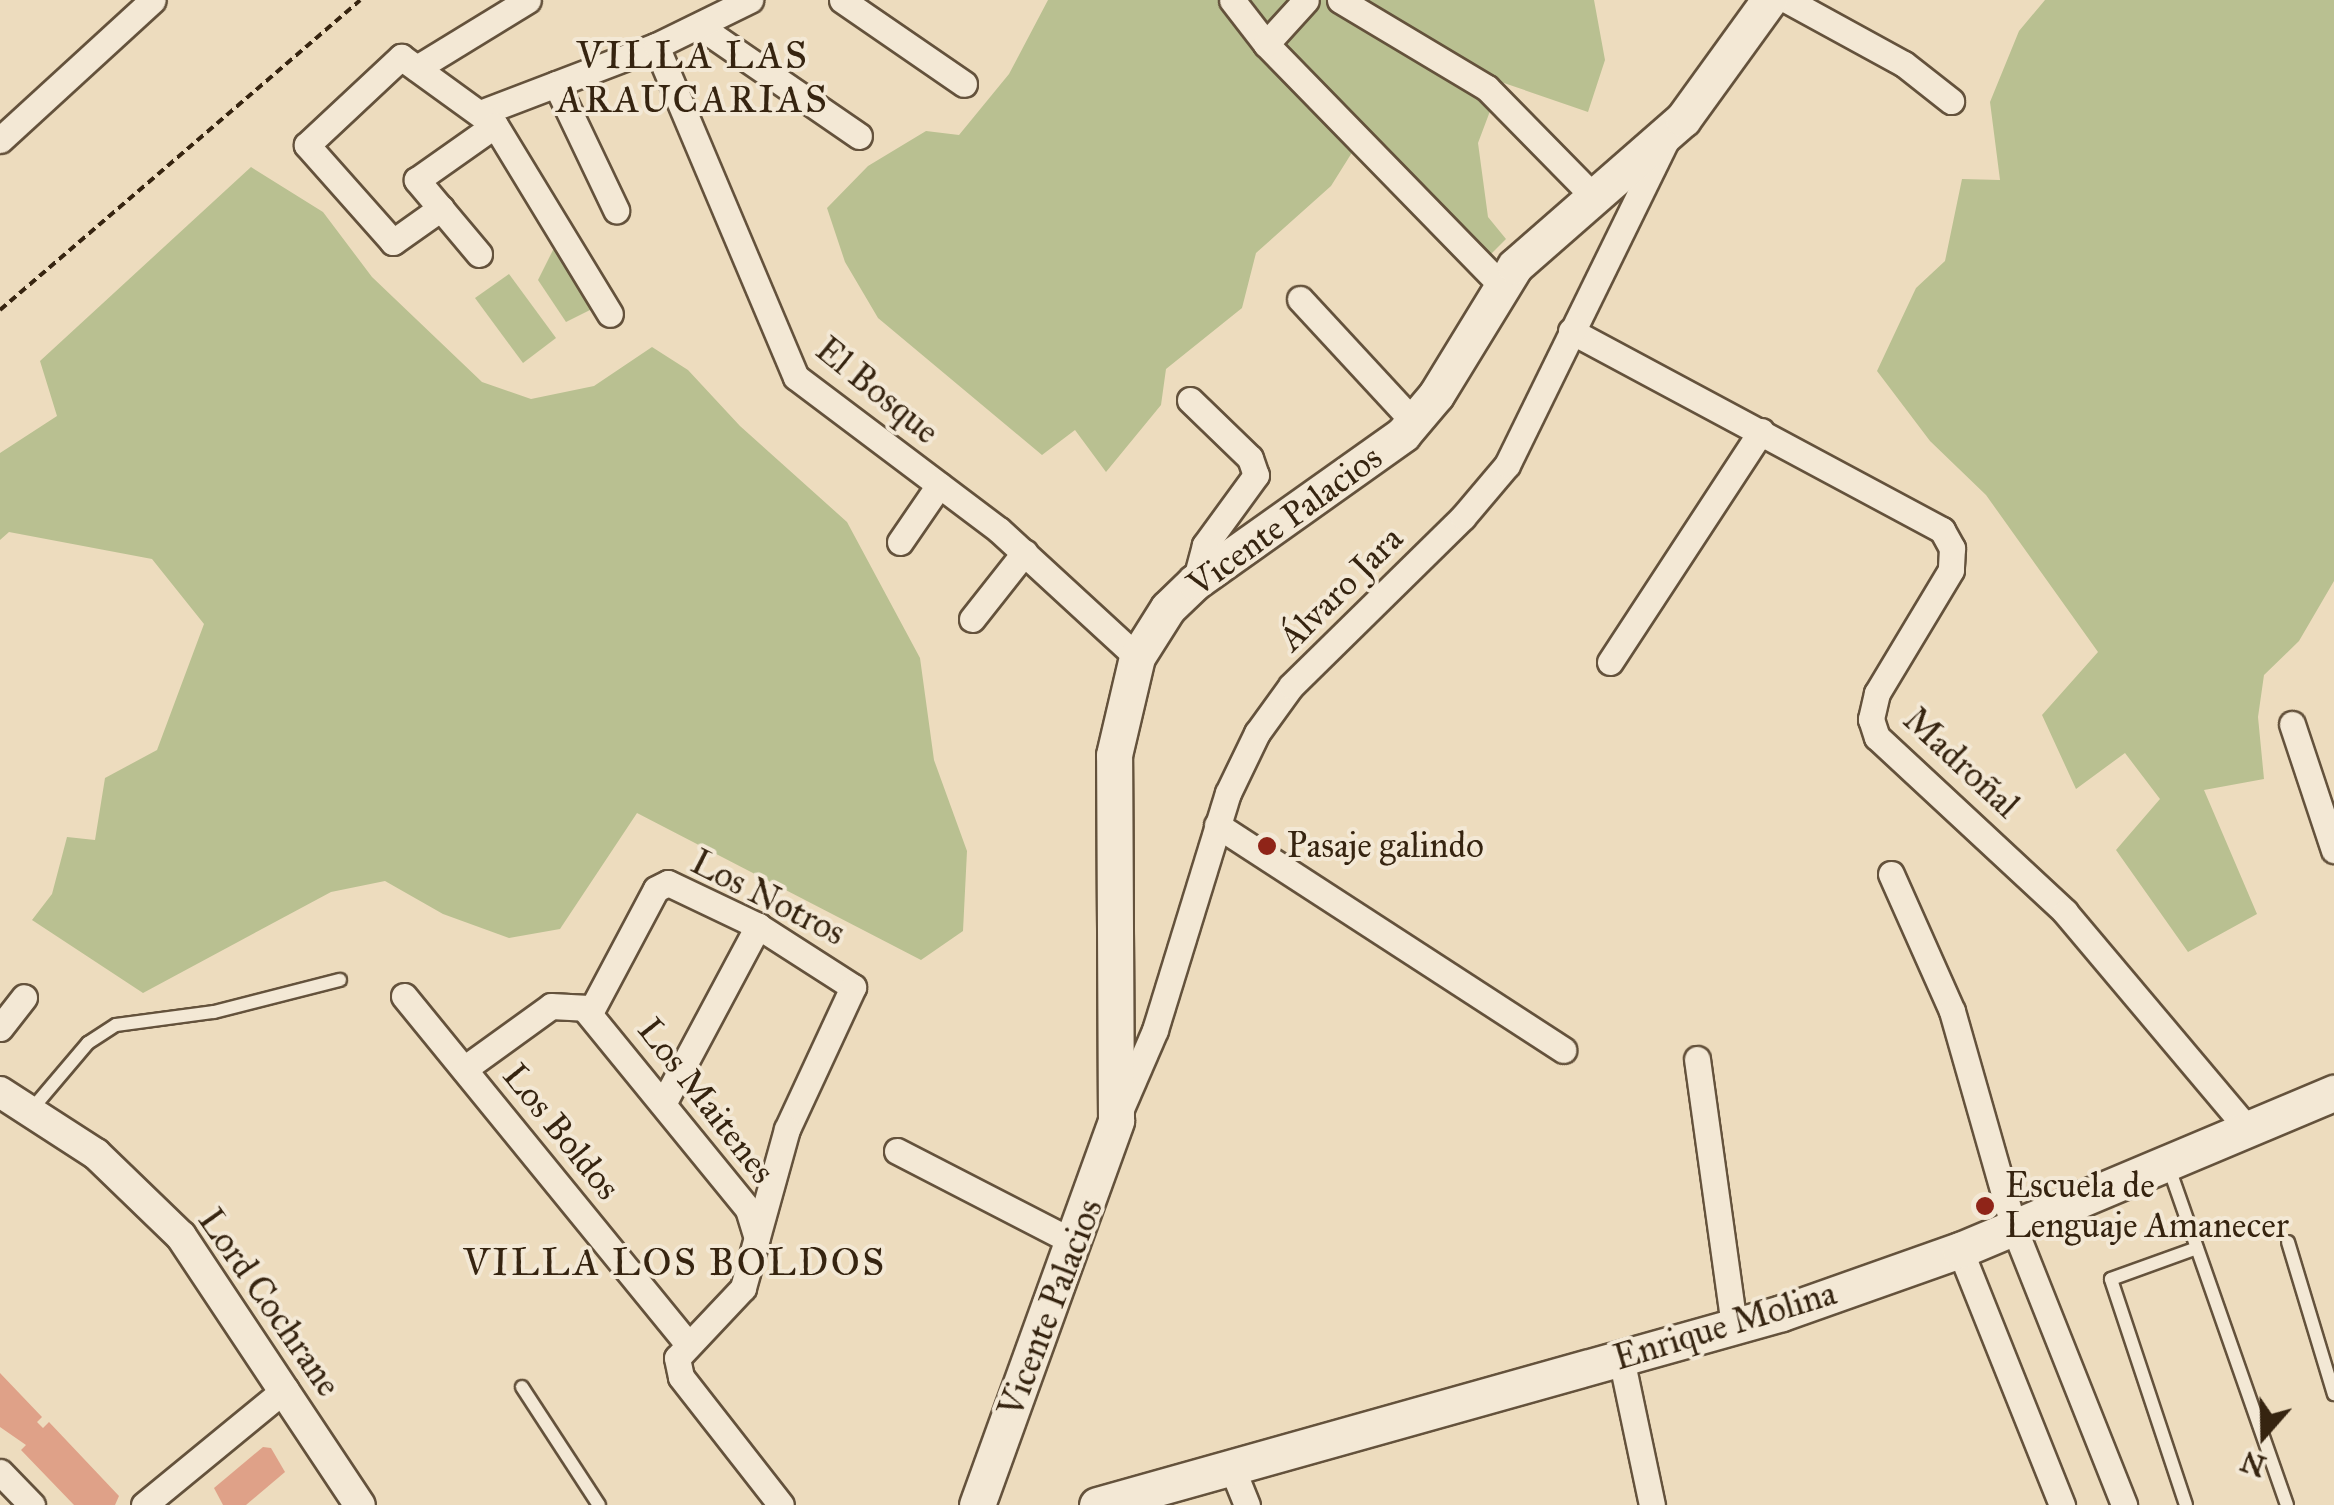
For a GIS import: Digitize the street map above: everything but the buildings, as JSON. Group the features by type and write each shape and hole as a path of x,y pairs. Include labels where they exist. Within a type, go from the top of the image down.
{"main road":[{"name":"Vicente Palacios","path":"977,1505 1075,1243 1116,1120 1114,755 1137,657 1168,608 1195,582 1381,454 1414,422 1501,285 1533,247 1670,133 1769,0"},
{"name":"Enrique Molina","path":"1098,1505 1734,1326 1960,1250 2244,1126 2334,1093"}],"street":[{"path":"0,140 153,0"},
{"path":"441,208 392,242 307,144 409,62 528,0"},
{"path":"479,254 417,180 489,118 556,84 656,46 750,0"},
{"path":"842,0 964,84"},
{"path":"1232,0 1266,44 1501,285"},
{"path":"1266,44 1306,0"},
{"path":"1340,0 1486,88 1593,196"},
{"path":"1787,0 1904,64 1951,100"},
{"path":"699,26 858,136"},
{"name":"El Bosque","path":"656,46 787,365 1025,552 1137,657"},
{"path":"409,62 489,118 610,314"},
{"path":"556,84 616,210"},
{"name":"Álvaro Jara","path":"1116,1120 1155,1030 1217,824 1241,762 1273,708 1500,474 1670,133"},
{"path":"1300,299 1414,422"},
{"name":"Madroñal","path":"1572,331 1942,530 1952,548 1951,570 1877,693 1871,718 1877,737 2066,912 2244,1126"},
{"path":"1190,400 1250,458 1256,475 1204,545 1195,582"},
{"path":"1610,662 1762,431"},
{"path":"900,542 939,485"},
{"path":"972,619 1025,552"},
{"path":"2292,724 2334,850"},
{"path":"1217,824 1562,1050"},
{"path":"1891,874 1952,1012 2014,1228 2124,1505"},
{"name":"Los Notros","path":"590,1013 663,884 758,926 846,977 854,994 787,1129 736,1300 687,1343"},
{"path":"664,1102 758,926"},
{"name":"Los Boldos","path":"404,996 687,1343"},
{"path":"0,1028 24,998"},
{"path":"464,1069 551,1006 577,1004 590,1013"},
{"name":"Los Maitenes","path":"590,1013 748,1209 757,1238"},
{"path":"1697,1059 1734,1326"},
{"name":"Lord Cochrane","path":"0,1092 32,1110 155,1207 206,1268 360,1505"},
{"path":"897,1151 1075,1243"},
{"path":"1960,1250 2062,1505"},
{"path":"687,1343 677,1358 680,1377 782,1505"},
{"path":"1621,1358 1652,1505"},
{"path":"144,1505 285,1388"},
{"path":"1232,1468 1247,1505"},
{"path":"0,1472 32,1505"}],"lane":[{"path":"32,1110 88,1043 116,1025 214,1012 340,980"},
{"path":"2167,1160 2287,1505"},
{"path":"2288,1242 2334,1394"},
{"path":"2186,1505 2112,1279 2198,1248"},
{"path":"522,1387 598,1505"}],"path":[{"path":"0,310 360,0"}],"green space":[{"path":"1048,0 1594,0 1605,60 1588,112 1501,82 1478,143 1488,217 1506,239 1482,263 1358,143 1331,186 1256,253 1242,308 1166,369 1161,405 1106,472 1075,430 1042,455 878,318 845,262 827,208 868,166 926,131 959,135 1009,74"},
{"path":"2045,0 2334,0 2334,581 2299,641 2264,675 2258,717 2264,779 2204,790 2257,914 2188,952 2116,850 2160,799 2125,753 2076,789 2042,715 2098,652 1986,495 1930,441 1877,371 1916,288 1945,261 1962,179 2000,180 1990,102 2019,31"},
{"path":"251,167 323,212 372,277 482,382 531,399 594,386 652,347 688,370 740,426 847,522 920,658 934,760 967,851 963,931 921,960 637,813 560,929 509,938 443,914 385,881 331,892 143,993 32,920 52,894 67,837 95,840 105,778 157,750 204,624 152,559 9,532 0,540 0,453 57,416 40,361"},
{"path":"556,244 596,307 566,322 538,280"},
{"path":"509,274 556,338 523,363 475,298"}],"place":[{"name":"Pasaje galindo","path":"1267,846"},
{"name":"Escuela de Lenguaje Amanecer","path":"1985,1206"}],"district":[{"name":"VILLA LAS ARAUCARIAS","path":"693,78"},
{"name":"VILLA LOS BOLDOS","path":"675,1263"}]}
